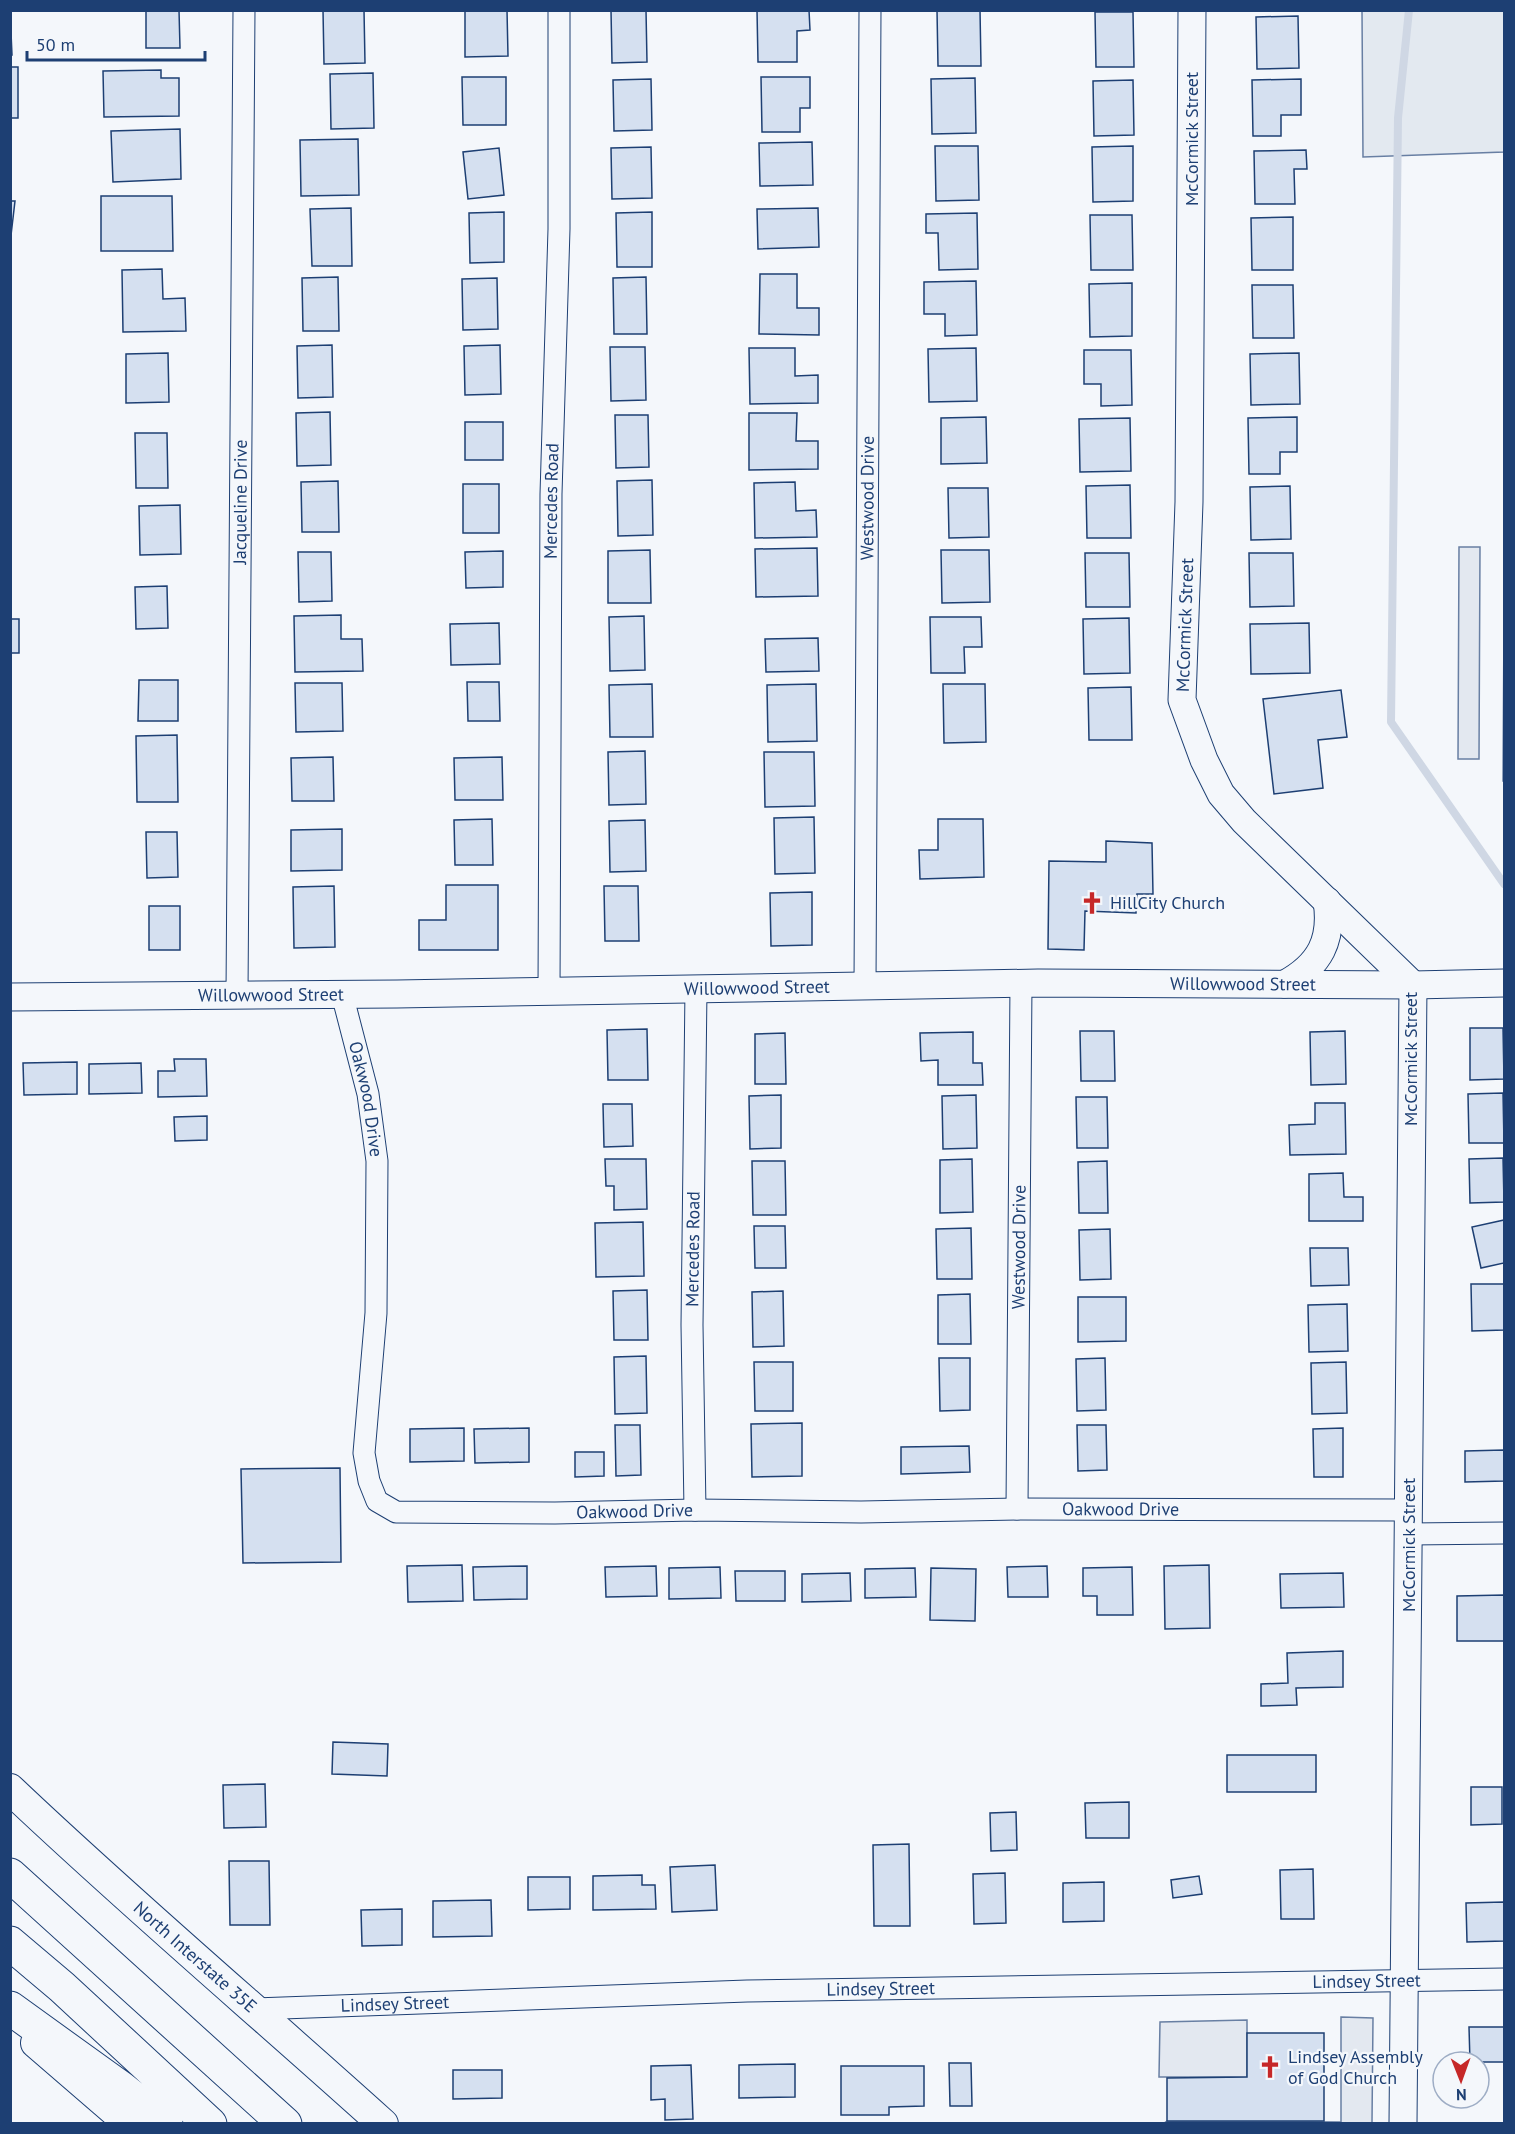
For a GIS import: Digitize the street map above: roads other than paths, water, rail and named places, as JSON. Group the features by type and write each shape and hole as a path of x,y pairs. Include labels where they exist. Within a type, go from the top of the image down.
{"highway":[{"path":"10,1875 285,2124"},
{"path":"10,1942 210,2124"},
{"path":"11,2019 121,2088 166,2124"}],"main road":[{"name":"North Interstate 35E","path":"10,1789 95,1870 383,2124"},
{"path":"11,2019 130,2124"}],"street":[{"name":"Jacqueline Drive","path":"237,994 244,10"},
{"name":"Mercedes Road","path":"549,991 551,505 559,229 559,10"},
{"name":"Westwood Drive","path":"865,986 870,10"},
{"name":"McCormick Street","path":"1192,10 1189,502 1182,700 1204,760 1221,794 1244,821 1413,984 1403,2124"},
{"path":"1285,984 1311,966 1320,953 1329,928 1327,901"},
{"name":"Willowwood Street","path":"10,997 1021,983 1504,983"},
{"name":"Westwood Drive","path":"1017,1509 1021,983"},
{"name":"Mercedes Road","path":"695,1510 692,1325 696,989"},
{"name":"Oakwood Drive","path":"342,994 368,1094 377,1161 376,1313 364,1453 369,1481 377,1501 396,1512 555,1513 695,1510 861,1512 1017,1509 1409,1522 1504,1533"},
{"name":"Lindsey Street","path":"255,2009 747,1991 1504,1979"}],"waterway":[{"path":"1409,10 1398,118 1391,722 1504,884"}],"place":[{"name":"HillCity Church","path":"1092,903"},
{"name":"Lindsey Assembly of God Church","path":"1270,2067"}]}
